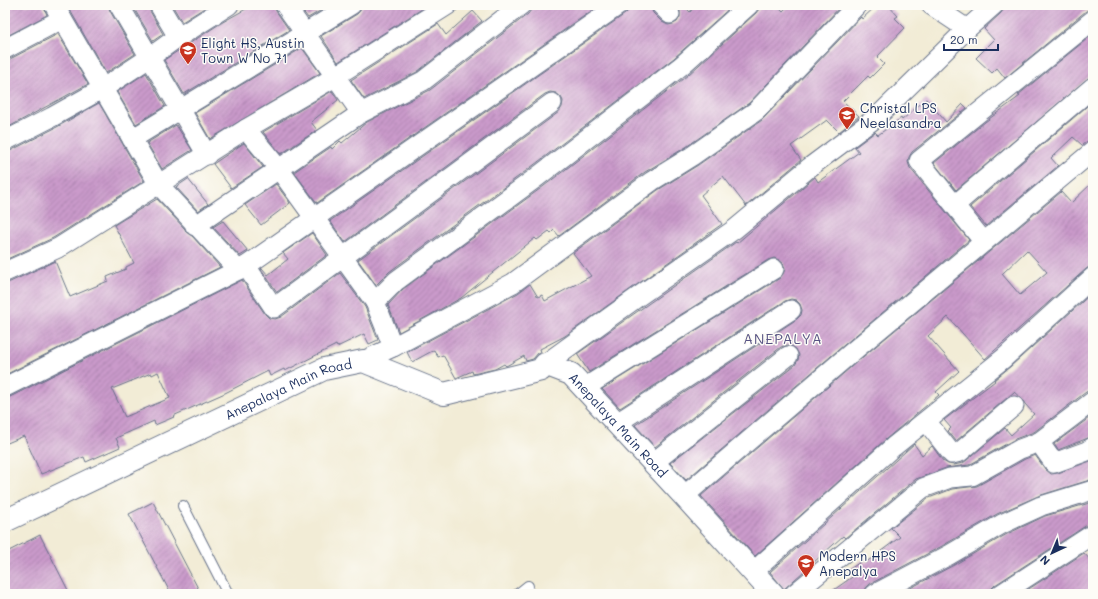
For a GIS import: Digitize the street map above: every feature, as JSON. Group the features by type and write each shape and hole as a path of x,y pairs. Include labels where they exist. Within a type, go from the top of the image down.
{"street":[{"path":"119,5 207,155"},
{"path":"158,5 178,37"},
{"path":"285,5 361,113"},
{"path":"132,139 351,5"},
{"path":"5,272 58,248 246,129 430,18 448,5"},
{"path":"196,226 361,113 423,81 521,5"},
{"path":"5,387 242,268 315,219 619,5"},
{"path":"375,302 396,281 537,177 682,66 750,5"},
{"path":"363,361 393,347 513,283 652,181 692,156 756,111 857,5"},
{"path":"931,5 968,28"},
{"path":"544,364 735,229 810,167 876,117 968,28 994,5"},
{"path":"5,141 102,89 150,58 219,7"},
{"path":"5,49 58,12 159,185 196,226 242,268 274,308 552,103"},
{"path":"984,242 919,161 1093,20"},
{"path":"955,205 1093,87"},
{"path":"246,129 279,169 375,302 393,347"},
{"path":"684,496 851,353 1093,151"},
{"path":"584,388 774,269"},
{"path":"753,572 893,447 1004,358 1093,277"},
{"path":"617,423 790,310"},
{"path":"654,462 788,356"},
{"name":"Anepalaya Main Road","path":"5,521 324,369 363,361 444,394 541,370 544,364 571,374 654,462 773,594"},
{"path":"794,594 923,488 950,478 972,476 1020,449 1040,442 1093,401"},
{"path":"926,421 952,454 960,452 1014,406"},
{"path":"1040,442 1054,463 1087,451 1093,447"},
{"path":"874,594 949,555 1002,524 1041,506 1093,490"},
{"path":"1001,594 1093,534"}],"lane":[{"path":"183,506 228,594"},
{"path":"518,594 528,586"}],"building":[{"path":"5,5 43,5 47,15 5,37"},
{"path":"67,5 108,5 135,54 106,73"},
{"path":"132,5 148,5 163,34 153,41"},
{"path":"172,5 209,5 182,22"},
{"path":"253,5 274,5 276,11 289,30 184,94 164,60 221,23"},
{"path":"298,5 330,5 308,18"},
{"path":"362,5 423,5 425,7 338,62 321,36 357,14"},
{"path":"532,5 600,5 317,203 294,172 331,147 332,149 340,141 342,143 367,122 430,90 528,14"},
{"path":"630,5 650,5 653,13 662,22 668,25 677,22 680,17 680,11 677,5 683,5 690,12 696,5 733,5 674,58 530,168 389,272 376,285 358,260 559,112 563,101 561,97 556,93 550,92 545,94 345,242 330,221 625,14 629,10"},
{"path":"760,5 777,5 783,11 789,5 842,5 749,103 686,147 645,172 559,236 554,230 551,233 549,231 537,240 535,238 461,298 399,332 388,305 403,289 544,186 688,75 756,13"},
{"path":"877,5 888,5 898,16 895,18 905,28 877,57 884,64 870,78 868,76 843,101 859,116 839,132 827,120 791,146 801,160 746,206 723,176 701,195 722,224 565,336 540,349 541,352 538,353 533,359 526,361 524,356 506,366 504,364 495,369 473,374 472,371 456,378 443,355 438,357 434,350 412,362 407,352 518,293 530,284 538,297 542,295 545,301 591,276 573,253 658,190 698,165 762,120 861,17 862,19"},
{"path":"1005,5 1093,5 1093,9 1086,11 1005,78 997,68 992,73 976,58 994,40 984,29 1001,13"},
{"path":"473,11 482,21 417,72 364,99 351,80 438,24 446,35"},
{"path":"58,34 88,84 5,129 5,60 10,59"},
{"path":"1093,34 1093,74 956,190 934,163 1020,96 1018,95"},
{"path":"302,48 320,73 210,139 195,113"},
{"path":"146,73 165,106 136,124 117,92"},
{"path":"332,91 338,100 311,122 317,130 281,154 263,132"},
{"path":"926,99 946,122 963,104 967,108 912,152 908,162 910,168 969,240 686,480 670,463 795,365 799,355 796,349 787,345 781,347 655,447 635,425 797,319 801,315 802,310 800,304 796,300 791,299 785,301 620,408 602,389 780,278 785,269 783,263 774,258 768,260 589,372 577,354 736,242 737,243 815,177 818,182 859,152 855,147 875,132 878,135 901,118 902,120"},
{"path":"1093,101 1093,140 1082,145 1073,137 1051,158 1058,166 986,226 970,207"},
{"path":"99,103 144,181 53,238 5,260 5,152 10,151 57,127"},
{"path":"176,125 192,150 162,169 147,143"},
{"path":"244,143 263,167 231,188 213,164"},
{"path":"188,179 208,204 198,211 176,187"},
{"path":"1093,182 1093,264 985,359 948,317 928,336 959,371 936,392 939,395 886,439 755,556 701,496 858,361 1061,192 1071,203","holes":["1027,250 1047,272 1020,295 1002,274"]},
{"path":"276,184 290,203 261,225 245,205"},
{"path":"157,199 220,267 5,375 5,283 55,261 70,297 108,281 107,277 126,269 126,267 134,263 114,225"},
{"path":"223,221 248,251 240,256 213,227"},
{"path":"312,233 327,255 277,292 261,269 262,268 268,275 288,259 283,253"},
{"path":"340,273 365,307 378,340 369,344 364,334 337,347 336,345 285,371 284,369 270,376 268,371 225,393 173,416 174,417 155,425 154,421 116,438 120,447 86,462 84,457 41,474 24,436 5,444 5,398 10,397 242,280 269,318 275,319 281,317","holes":["158,372 170,398 125,417 112,389 151,373 152,375"]},
{"path":"1093,292 1093,390 1086,392 1034,432 1015,439 969,465 946,468 916,479 845,538 843,536 784,589 770,572 914,444 922,455 932,446 943,461 948,464 954,465 963,463 1005,428 1011,435 1034,414 1022,399 1014,392 956,441 948,431 951,428 944,420 995,381 994,380"},
{"path":"1093,415 1093,436 1058,450 1054,444"},
{"path":"1035,455 1045,469 1051,474 1058,473 1093,460 1093,479 1038,496 997,514 944,545 870,584 866,588 865,592 861,594 828,594 855,575 850,569 863,560 865,563 900,537 891,528 929,498 952,489 977,486"},
{"path":"153,502 201,594 171,594 129,514"},
{"path":"1093,502 1093,523 1087,525 995,585 991,589 990,594 899,594 954,565 1007,534 1045,516"},
{"path":"40,535 70,594 9,594 5,586 5,553"},
{"path":"1084,553 1093,563 1093,594 1021,594"}],"place":[{"name":"Elight HS, Austin Town W No 71","path":"188,65"},
{"name":"Christal LPS Neelasandra","path":"847,130"},
{"name":"Modern HPS Anepalya","path":"806,578"}],"district":[{"name":"ANEPALYA","path":"783,339"}]}
